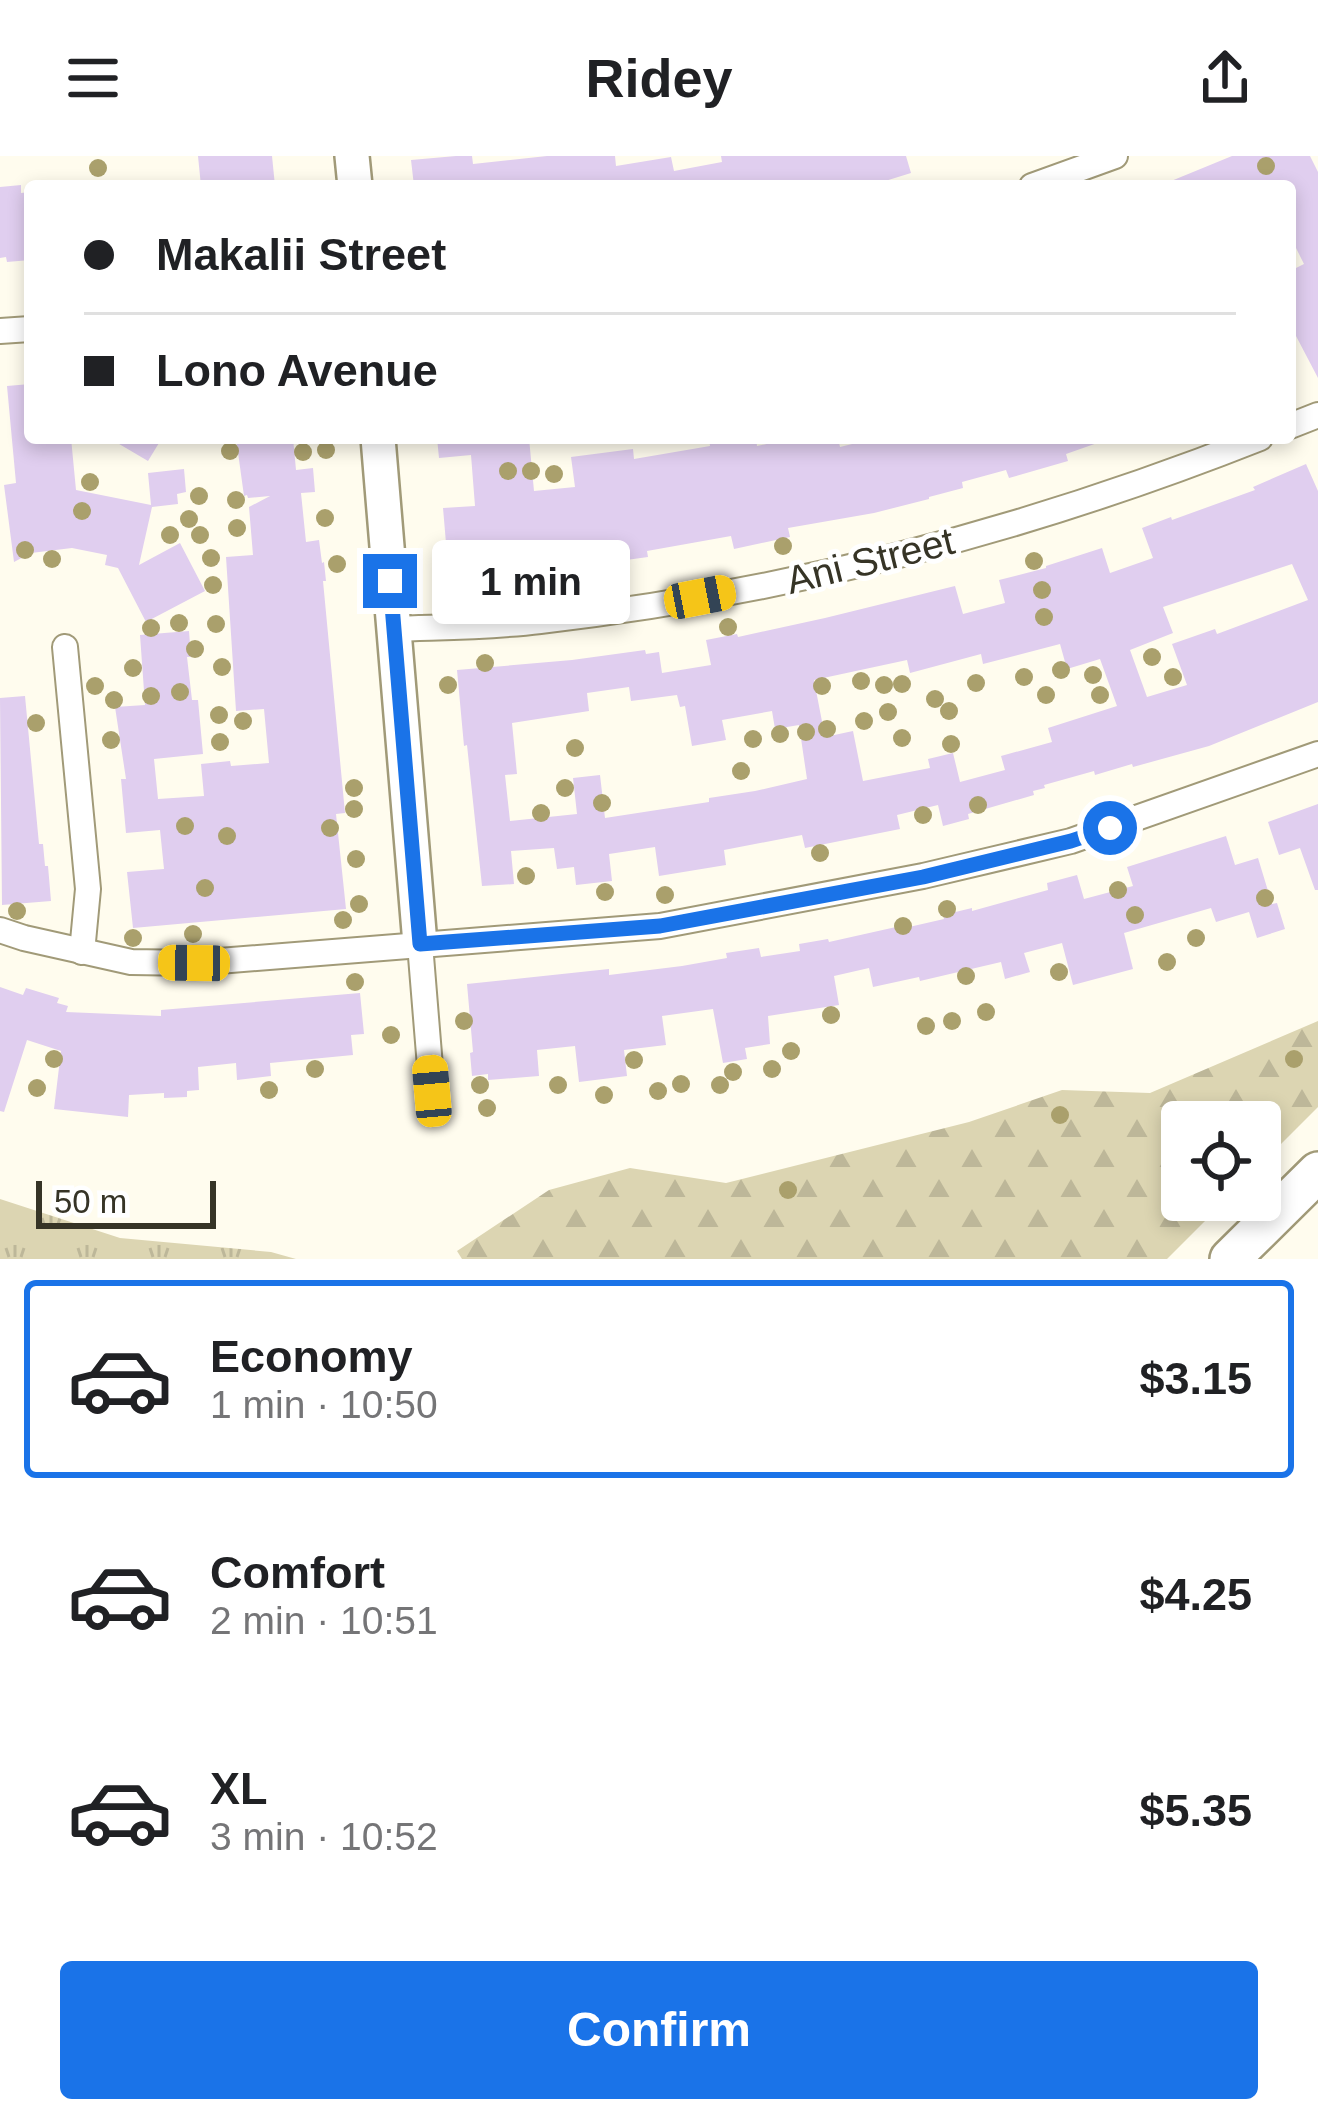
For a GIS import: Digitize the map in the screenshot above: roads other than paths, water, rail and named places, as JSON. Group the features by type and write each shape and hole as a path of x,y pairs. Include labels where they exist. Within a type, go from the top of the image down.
{"main road":[{"path":"1230,1259 1318,1172"}],"street":[{"path":"1049,180 1115,156"},
{"path":"379,444 432,1091"},
{"name":"Ani Street","path":"394,629 536,622 773,584 908,553 1108,496 1244,444"},
{"path":"65,647 88,889 82,952"},
{"path":"0,930 131,962 194,963 660,926 923,877 1071,841 1318,754"}]}
